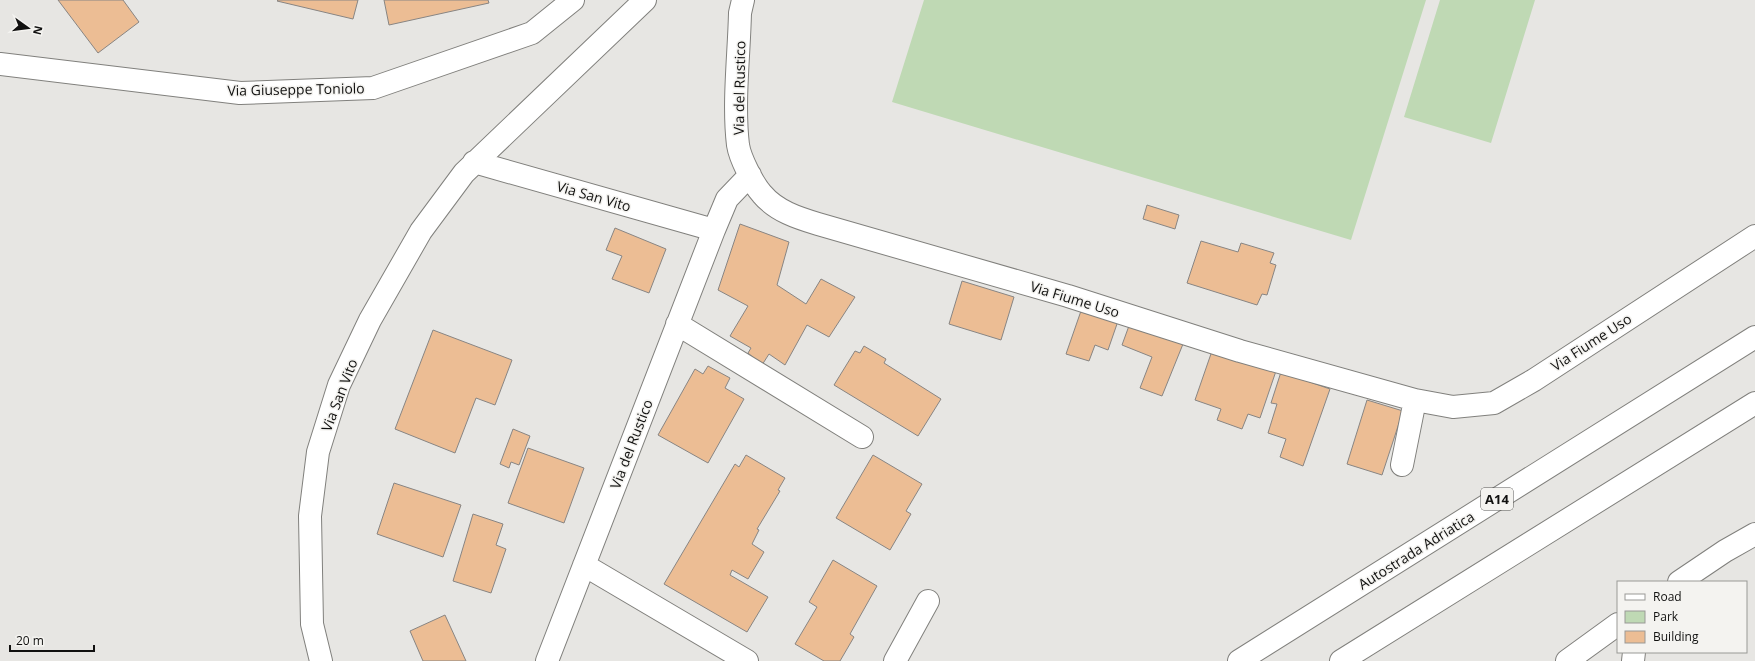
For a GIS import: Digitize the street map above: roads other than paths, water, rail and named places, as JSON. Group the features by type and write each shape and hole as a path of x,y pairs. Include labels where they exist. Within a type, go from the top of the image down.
{"main road":[{"name":"Via Giuseppe Toniolo","path":"0,64 240,93 373,88 532,33 573,0"},
{"name":"Via San Vito","path":"321,661 312,624 310,524 318,452 339,385 370,320 421,231 450,190 474,162 645,0"},
{"name":"Via del Rustico","path":"547,661 714,230 727,199 750,175 738,146 737,109 740,13 743,0"},
{"name":"Via San Vito","path":"474,162 714,230"},
{"name":"Via Fiume Uso","path":"750,175 762,195 787,214 1068,296 1240,352 1415,400 1453,408 1494,402 1534,380 1755,236"},
{"path":"677,324 862,437"},
{"name":"Autostrada Adriatica","path":"1239,661 1755,337"},
{"path":"1402,465 1415,400"},
{"path":"1341,661 1755,403"},
{"path":"1680,581 1725,551 1755,534"},
{"path":"584,565 747,661"},
{"path":"895,661 928,601"},
{"path":"1576,657 1617,625"}]}
